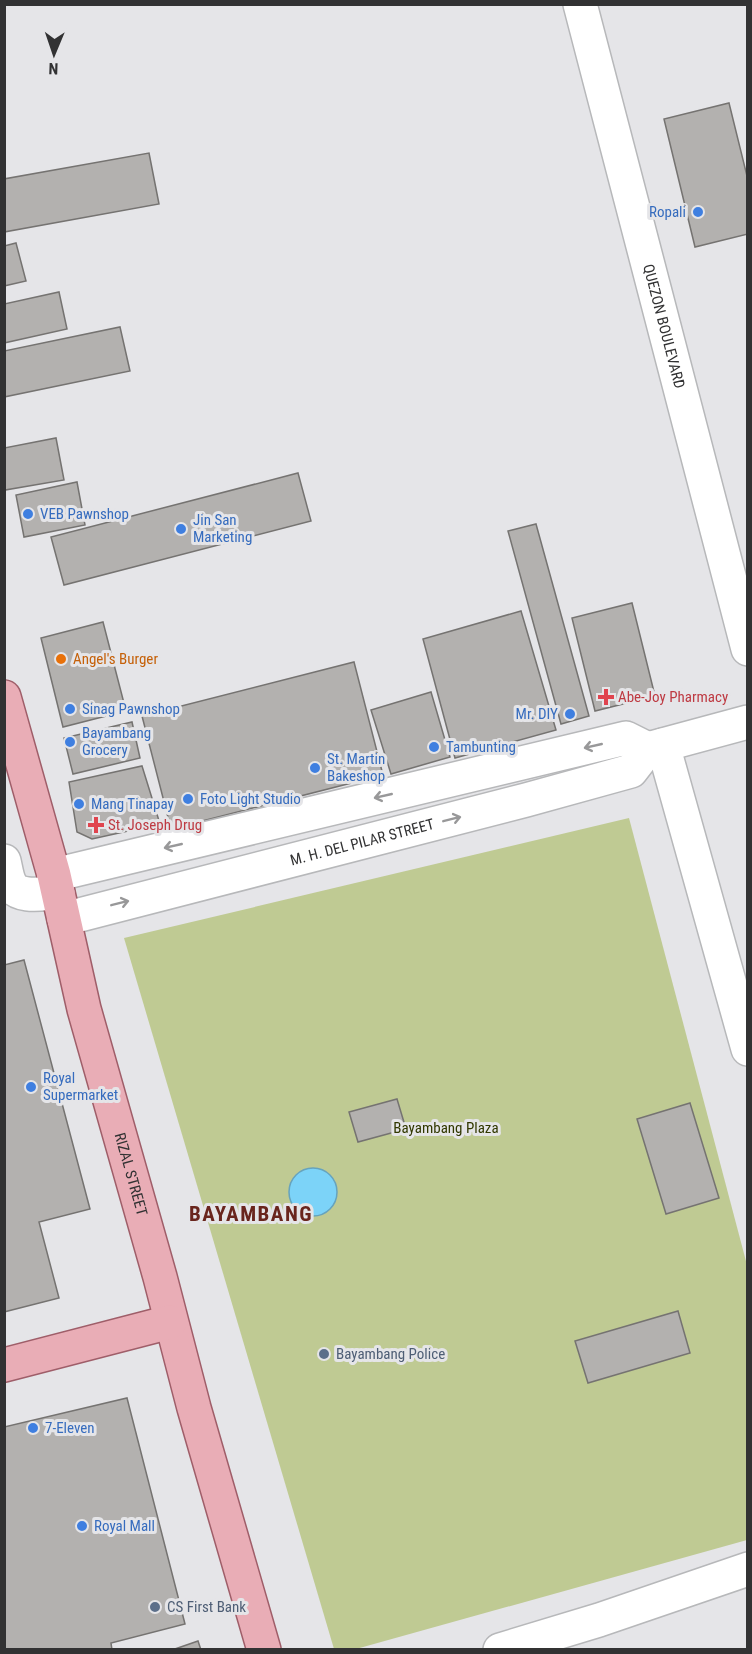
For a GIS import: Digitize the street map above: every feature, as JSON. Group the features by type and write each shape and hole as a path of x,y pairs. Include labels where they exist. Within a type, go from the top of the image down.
{"main road":[{"name":"RIZAL STREET","path":"4,697 58,896 84,1009 160,1277 170,1322 264,1650"},
{"path":"4,1365 170,1322"}],"street":[{"name":"QUEZON BOULEVARD","path":"580,4 747,649"},
{"path":"4,861 11,885 16,890 26,894 58,896 626,738 656,747 747,722"},
{"path":"656,747 747,1049"},
{"name":"M. H. DEL PILAR STREET","path":"58,896 515,803 631,771 656,747"},
{"path":"500,1650 599,1620 747,1569"}],"green space":[{"name":"Bayambang Plaza","path":"629,818 747,1265 747,1540 356,1649 334,1649 124,938"}],"water":[{"path":"313,1168 330,1175 337,1192 330,1209 313,1216 296,1209 289,1192 296,1175"}],"building":[{"path":"729,103 748,180 748,234 695,247 664,119"},
{"path":"149,153 159,204 4,232 4,179"},
{"path":"16,243 26,281 4,286 4,246"},
{"path":"59,292 67,329 4,343 4,304"},
{"path":"120,327 130,371 4,397 4,351"},
{"path":"56,438 64,480 5,490 4,448"},
{"name":"Jin San Marketing","path":"298,473 311,521 64,585 51,537"},
{"path":"77,482 85,525 24,537 16,495"},
{"path":"536,524 589,716 561,724 508,531"},
{"path":"632,603 655,696 595,711 572,618"},
{"path":"521,611 556,730 455,758 423,639"},
{"path":"103,622 126,711 63,727 41,638"},
{"path":"354,662 383,775 171,829 142,716"},
{"path":"431,692 450,757 391,774 371,710"},
{"path":"132,722 140,758 73,774 64,738"},
{"path":"142,766 160,824 92,839 77,832 69,782"},
{"name":"Royal Supermarket","path":"24,960 90,1209 39,1222 59,1298 4,1312 4,965"},
{"path":"397,1099 406,1129 358,1142 349,1112"},
{"path":"690,1103 719,1198 666,1214 637,1119"},
{"path":"678,1311 690,1353 588,1383 575,1341"},
{"name":"Royal Mall","path":"127,1398 185,1624 111,1643 112,1650 4,1650 4,1427"},
{"path":"198,1641 201,1650 172,1650"}],"place":[{"name":"Ropali","path":"698,212"},
{"name":"VEB Pawnshop","path":"28,514"},
{"name":"Jin San Marketing","path":"181,529"},
{"name":"Angel's Burger","path":"61,659"},
{"name":"Abe-Joy Pharmacy","path":"606,697"},
{"name":"Sinag Pawnshop","path":"70,709"},
{"name":"Mr. DIY","path":"570,714"},
{"name":"Bayambang Grocery","path":"70,742"},
{"name":"Tambunting","path":"434,747"},
{"name":"St. Martin Bakeshop","path":"315,768"},
{"name":"Foto Light Studio","path":"188,799"},
{"name":"Mang Tinapay","path":"79,804"},
{"name":"St. Joseph Drug","path":"96,825"},
{"name":"Royal Supermarket","path":"31,1087"},
{"name":"Bayambang Police","path":"324,1354"},
{"name":"7-Eleven","path":"33,1428"},
{"name":"Royal Mall","path":"82,1526"},
{"name":"CS First Bank","path":"155,1607"}],"district":[{"name":"BAYAMBANG","path":"251,1214"}]}
